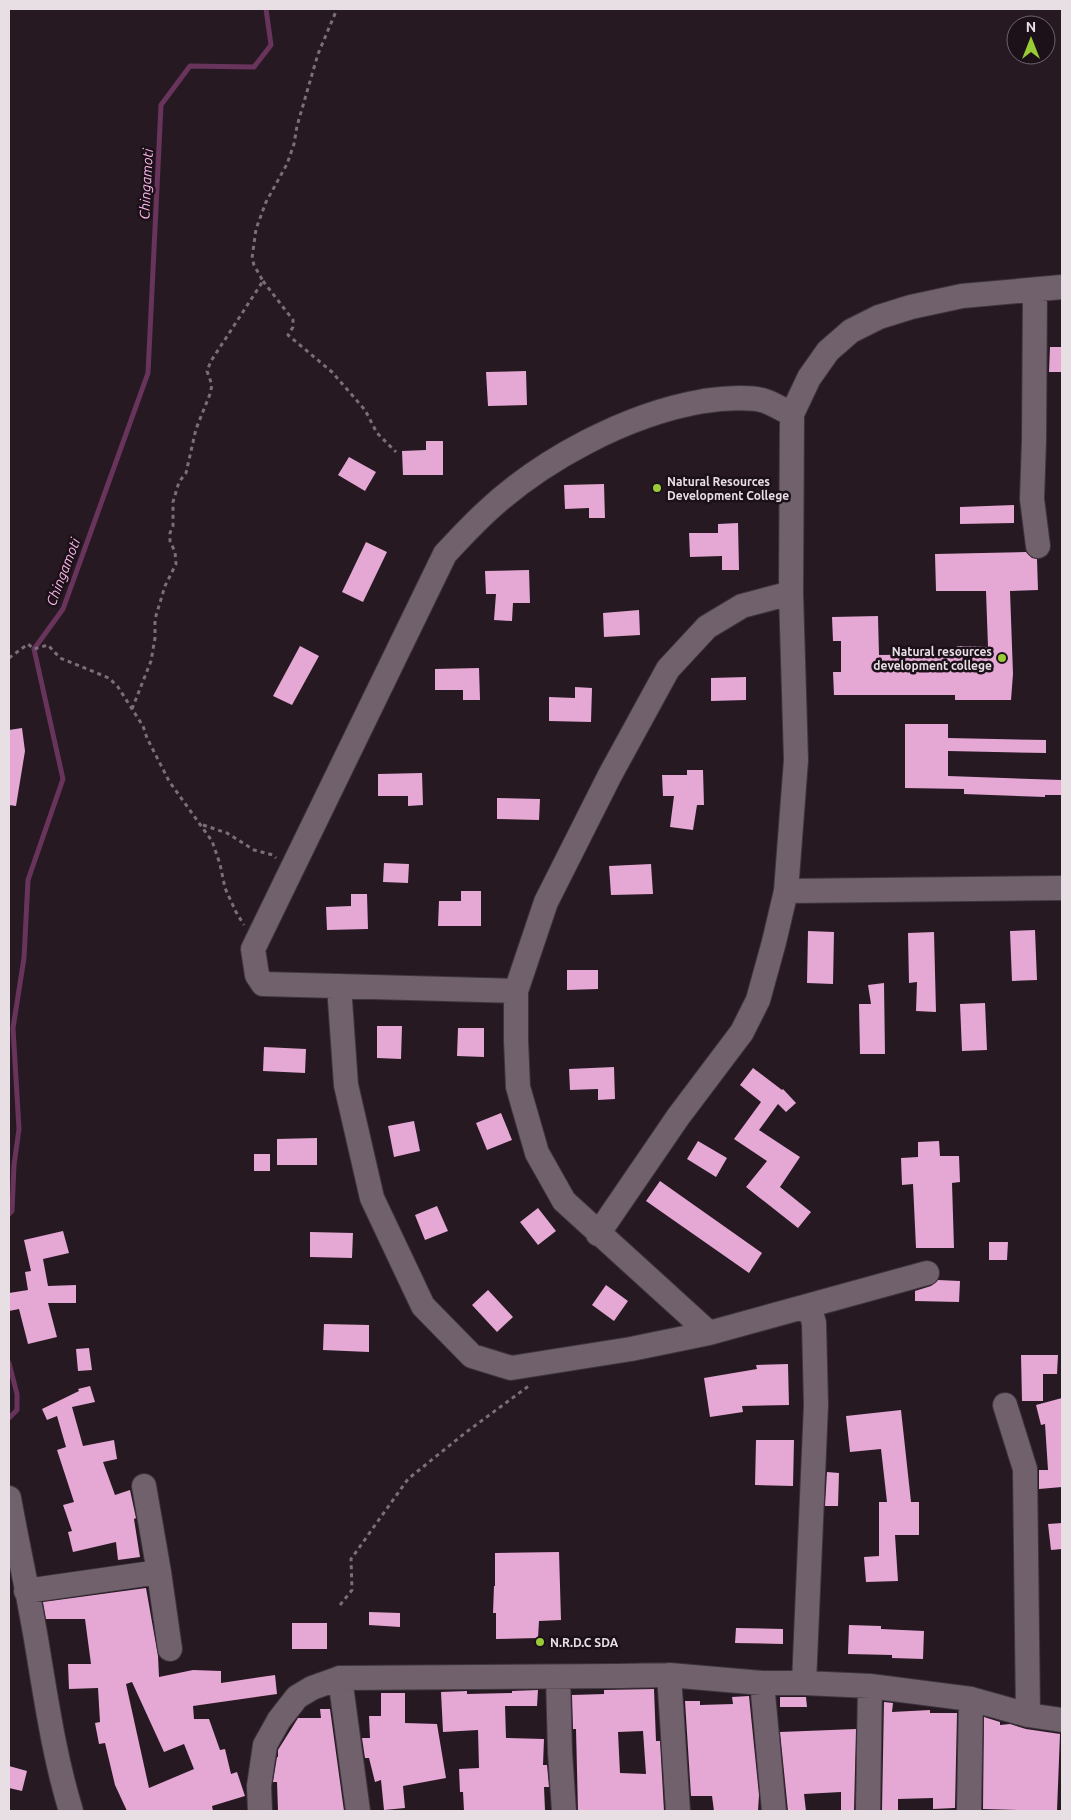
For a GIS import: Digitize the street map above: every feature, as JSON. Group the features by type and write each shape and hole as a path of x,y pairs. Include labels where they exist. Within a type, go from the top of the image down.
{"street":[{"path":"598,1234 678,1118 742,1032 758,1000 774,942 786,891 796,760 791,593 792,414 808,378 828,351 851,331 879,317 911,307 962,296 1062,286"},
{"path":"1035,290 1032,500 1038,546"},
{"path":"516,991 263,984 257,974 253,949 445,554 485,513 524,482 578,446 642,417 688,404 721,398 763,400 792,414"},
{"path":"708,1333 564,1201 537,1152 518,1087 516,991 546,902 610,775 668,669 707,627 742,606 791,593"},
{"path":"786,891 1062,888"},
{"path":"339,986 346,1085 372,1198 423,1306 472,1356 511,1368 630,1349 708,1333 927,1273"},
{"path":"804,1683 816,1405 814,1323 808,1306"},
{"path":"1005,1405 1025,1469 1028,1715"},
{"path":"144,1486 170,1649"},
{"path":"9,1498 38,1650 50,1728 71,1811"},
{"path":"26,1592 159,1572"},
{"path":"260,1811 259,1786 265,1745 278,1720 297,1697 312,1688 340,1678 558,1677 669,1674 762,1683 870,1686 971,1699 1028,1715 1062,1720"},
{"path":"669,1674 678,1811"},
{"path":"558,1677 564,1811"},
{"path":"340,1678 358,1811"},
{"path":"762,1683 774,1811"},
{"path":"868,1811 870,1686"},
{"path":"969,1811 971,1699"}],"path":[{"path":"337,9 318,54 287,164 266,202 256,230 252,258 263,281 293,320 293,326 288,336 332,372 365,410 377,433 396,452"},
{"path":"132,708 151,661 155,638 155,619 165,586 176,564 175,552 170,541 170,533 173,526 173,502 179,482 186,473 196,429 210,394 212,384 207,370 211,360 263,281"},
{"path":"9,658 28,644 34,649 41,645 48,645 60,658 110,678 118,687 144,726 147,738 169,781 212,841 220,864 225,888 244,924 253,949"},
{"path":"202,825 227,833 254,850 272,855 290,872"},
{"path":"340,1605 352,1590 351,1559 408,1479 465,1433 536,1381"}],"building":[{"path":"1050,347 1062,347 1062,372 1049,372"},
{"path":"526,371 527,405 488,406 486,372"},
{"path":"426,441 443,441 443,475 403,475 402,451 426,450"},
{"path":"349,457 376,472 365,491 338,475"},
{"path":"604,484 605,518 589,518 589,508 565,509 564,485"},
{"path":"1014,505 1014,523 960,524 960,507"},
{"path":"738,523 739,570 722,570 722,556 690,557 689,533 718,533 718,524"},
{"path":"366,542 387,552 363,602 342,592"},
{"path":"1026,552 1032,558 1037,559 1038,590 1010,591 1013,674 1011,700 955,700 955,695 834,695 833,672 841,672 841,641 833,641 832,617 878,616 879,655 956,654 957,646 988,647 986,591 936,591 935,554"},
{"path":"529,570 530,603 513,603 512,621 494,620 496,594 486,594 485,571"},
{"path":"639,610 640,635 604,637 603,613"},
{"path":"300,646 319,656 292,705 273,696"},
{"path":"479,668 480,700 463,700 463,690 435,690 435,669"},
{"path":"746,677 746,700 711,701 711,678"},
{"path":"575,687 592,688 591,722 549,721 549,697 575,698"},
{"path":"905,724 948,724 948,738 1046,740 1046,753 948,751 948,776 1062,780 1062,795 1045,795 1045,797 964,794 964,789 905,788"},
{"path":"22,728 25,751 16,806 9,805 9,730"},
{"path":"687,770 703,770 704,805 697,805 693,830 670,827 674,796 663,796 662,775 687,775"},
{"path":"422,773 423,805 408,806 408,796 378,796 378,774"},
{"path":"497,798 540,799 539,820 497,819"},
{"path":"384,863 409,864 408,883 383,882"},
{"path":"651,864 653,894 611,895 609,866"},
{"path":"461,891 481,891 481,926 438,926 439,901 461,901"},
{"path":"351,894 367,894 368,929 327,930 326,907 351,906"},
{"path":"1035,930 1037,980 1012,981 1010,931"},
{"path":"808,931 834,932 833,984 807,983"},
{"path":"934,932 936,1012 916,1011 917,982 909,983 908,933"},
{"path":"567,970 598,970 598,989 567,990"},
{"path":"884,983 885,1054 860,1054 859,1004 871,1004 868,985"},
{"path":"985,1003 987,1050 962,1051 960,1004"},
{"path":"377,1026 402,1026 401,1059 377,1058"},
{"path":"458,1028 484,1028 484,1057 457,1056"},
{"path":"264,1047 306,1049 305,1073 263,1071"},
{"path":"614,1067 615,1099 598,1100 598,1089 570,1090 569,1069"},
{"path":"753,1068 783,1089 796,1103 786,1112 778,1104 759,1130 800,1157 780,1187 811,1212 798,1228 746,1187 767,1161 734,1139 761,1102 740,1085"},
{"path":"501,1113 512,1140 487,1150 476,1123"},
{"path":"414,1121 420,1151 394,1157 388,1126"},
{"path":"317,1138 317,1165 277,1165 277,1139"},
{"path":"698,1141 727,1158 716,1177 687,1159"},
{"path":"939,1141 940,1156 959,1156 960,1182 952,1183 954,1248 916,1248 913,1184 902,1185 901,1158 918,1157 918,1142"},
{"path":"254,1154 270,1154 270,1171 254,1171"},
{"path":"660,1181 762,1253 749,1273 646,1201"},
{"path":"437,1206 448,1231 425,1240 415,1215"},
{"path":"538,1208 556,1231 538,1245 520,1222"},
{"path":"63,1231 69,1253 43,1259 48,1286 76,1285 76,1303 48,1303 57,1337 28,1344 19,1309 9,1311 9,1293 28,1290 25,1272 31,1271 24,1240"},
{"path":"310,1232 353,1233 352,1258 310,1257"},
{"path":"989,1242 1008,1242 1007,1260 989,1260"},
{"path":"938,1280 960,1281 959,1302 915,1301 915,1291 931,1286"},
{"path":"606,1285 628,1301 614,1321 592,1305"},
{"path":"488,1290 513,1317 497,1332 472,1305"},
{"path":"324,1324 369,1325 369,1352 323,1350"},
{"path":"89,1348 92,1370 78,1371 76,1349"},
{"path":"1021,1355 1058,1355 1057,1374 1043,1374 1043,1401 1022,1401"},
{"path":"788,1364 789,1405 742,1406 743,1412 710,1417 704,1378 757,1369 756,1365"},
{"path":"90,1386 95,1402 72,1407 83,1446 114,1440 117,1459 103,1462 115,1495 130,1490 136,1518 134,1519 140,1557 118,1560 116,1542 73,1552 68,1532 72,1531 63,1505 74,1502 57,1450 66,1447 57,1416 47,1420 42,1409 79,1391 78,1389"},
{"path":"1062,1398 1062,1487 1039,1489 1039,1470 1048,1470 1045,1424 1041,1425 1036,1405"},
{"path":"901,1410 911,1502 919,1502 919,1535 895,1535 898,1581 866,1582 864,1557 879,1556 879,1502 887,1502 881,1449 850,1452 846,1416"},
{"path":"756,1440 794,1440 793,1486 755,1485"},
{"path":"827,1472 839,1473 838,1506 825,1506"},
{"path":"1062,1523 1062,1549 1051,1550 1048,1524"},
{"path":"559,1552 561,1620 539,1621 538,1638 496,1639 496,1613 493,1613 495,1553"},
{"path":"146,1588 158,1656 159,1677 193,1670 221,1671 221,1683 275,1675 277,1694 193,1706 194,1719 209,1719 220,1750 225,1749 231,1774 237,1772 245,1796 212,1806 213,1811 127,1811 115,1785 105,1743 99,1744 95,1723 100,1722 98,1688 69,1689 68,1664 91,1664 85,1619 46,1619 43,1602","holes":["132,1682 164,1752 184,1744 194,1769 149,1788 126,1684"]},
{"path":"369,1612 400,1613 400,1627 369,1625"},
{"path":"292,1623 327,1623 327,1649 292,1649"},
{"path":"849,1625 881,1626 881,1629 924,1631 923,1659 892,1658 892,1655 848,1654"},
{"path":"736,1628 783,1629 783,1644 735,1643"},
{"path":"654,1689 656,1741 660,1741 664,1811 578,1811 576,1729 573,1729 572,1695 604,1694 604,1690","holes":["643,1731 646,1774 620,1773 618,1732"]},
{"path":"538,1690 537,1706 505,1706 506,1738 544,1739 543,1765 547,1765 549,1787 544,1787 545,1810 464,1811 463,1792 460,1792 459,1769 479,1768 478,1730 443,1732 441,1692 467,1691 467,1694 512,1693 512,1691"},
{"path":"381,1693 405,1693 405,1723 437,1724 446,1778 403,1786 405,1808 384,1810 381,1780 375,1782 369,1758 365,1758 362,1738 370,1738 369,1716 381,1716"},
{"path":"749,1696 759,1795 758,1811 714,1811 712,1796 691,1796 685,1701 700,1701 700,1705 733,1704 732,1697"},
{"path":"780,1697 806,1697 807,1707 780,1707"},
{"path":"884,1702 893,1703 892,1712 930,1710 930,1713 957,1713 955,1808 933,1809 933,1798 898,1799 898,1810 882,1810"},
{"path":"320,1709 330,1709 344,1811 278,1811 277,1782 273,1782 278,1750 298,1718 321,1718"},
{"path":"984,1717 1000,1722 1000,1725 1010,1724 1026,1729 1060,1734 1057,1811 983,1809"},
{"path":"856,1729 854,1811 841,1811 841,1792 804,1794 806,1811 788,1811 780,1732"},
{"path":"9,1766 27,1771 22,1791 9,1788"}],"waterway":[{"name":"Chingamoti","path":"9,1214 12,1211 14,1165 19,1129 13,1028 24,958 28,880 63,779 34,649 63,609 148,373 161,105 190,66 254,67 271,45 266,9"},
{"name":"Chingamoti","path":"9,1363 17,1394 17,1410 9,1418"}],"place":[{"name":"Natural Resources Development College","path":"657,488"},
{"name":"Natural resources development college","path":"1002,658"},
{"name":"N.R.D.C SDA","path":"540,1642"}]}
